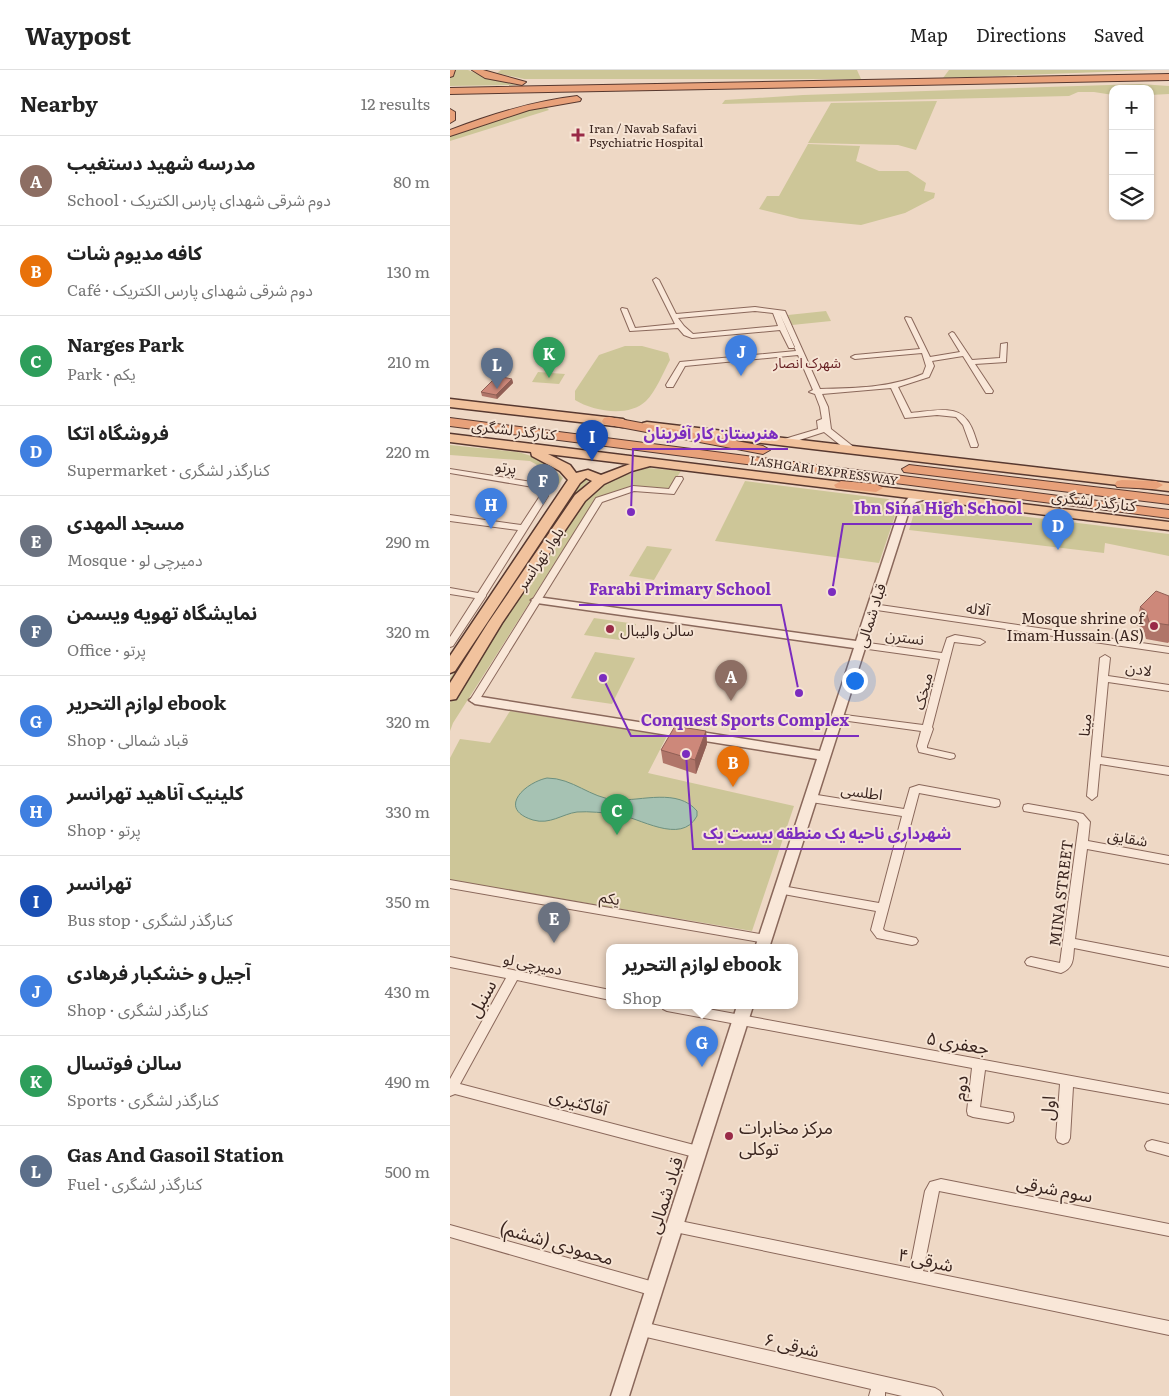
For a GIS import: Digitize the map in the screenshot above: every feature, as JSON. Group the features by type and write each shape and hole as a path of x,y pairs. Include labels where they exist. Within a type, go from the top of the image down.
{"highway":[{"path":"450,74 452,70"},
{"path":"476,70 488,76 523,83 583,84"},
{"path":"985,80 1169,70"},
{"path":"450,91 1169,76"},
{"path":"450,101 1125,82 1169,83"},
{"path":"450,87 800,83"},
{"path":"450,96 822,90"},
{"path":"450,133 496,115 529,105 596,98"},
{"path":"450,112 450,120"},
{"name":"LASHGARI EXPRESSWAY","path":"450,411 783,448 999,480 1169,500"},
{"path":"609,421 783,448"},
{"name":"LASHGARI EXPRESSWAY","path":"450,422 1169,514"},
{"path":"999,480 1162,486"},
{"path":"841,485 1089,504"}],"main road":[{"name":"کنارگذر لشگری","path":"450,403 609,421"},
{"name":"کنارگذر لشگری","path":"450,438 1169,526"},
{"path":"501,444 549,458 565,468 575,480 579,476 588,474 596,477 599,481"},
{"name":"کنارگذر لشگری","path":"783,448 852,450 1162,486"},
{"name":"بلوار تهرانسر","path":"450,695 495,623 580,498 599,481 628,468 661,463"},
{"name":"بلوار تهرانسر","path":"450,668 575,480"}],"street":[{"path":"656,280 675,316 678,326 686,335 781,328"},
{"path":"675,316 755,308 782,312 797,353 824,407 827,430 852,450"},
{"path":"624,309 632,330 678,326"},
{"path":"776,312 781,328 797,353"},
{"path":"815,392 913,382 926,375 930,366 928,358 908,318"},
{"path":"952,334 989,391"},
{"path":"970,362 1002,360 1005,344"},
{"path":"855,357 924,351"},
{"path":"670,385 682,364 797,353"},
{"path":"928,358 965,354"},
{"path":"893,385 908,416 945,413 957,415 964,419 974,445"},
{"path":"783,448 822,430 815,392"},
{"name":"پرتو","path":"450,472 520,482 540,488 544,496 450,644"},
{"path":"679,479 672,492 633,488 599,500 475,700 825,756"},
{"path":"889,492 901,500 904,511"},
{"path":"904,511 912,500 923,496"},
{"name":"قباد شمالی","path":"763,944 904,511"},
{"path":"450,518 525,528"},
{"path":"499,569 525,555"},
{"path":"450,591 482,596"},
{"path":"537,600 861,645"},
{"name":"آلاله","path":"873,607 1169,650"},
{"name":"میخک","path":"950,756 923,750 946,657 952,638 980,642"},
{"name":"نسترن","path":"861,645 946,657"},
{"name":"مینا","path":"1092,796 1106,658"},
{"name":"لادن","path":"1104,678 1169,688"},
{"path":"838,718 928,729"},
{"path":"1095,760 1169,771"},
{"path":"912,941 878,933 882,908 916,790 996,803"},
{"name":"اطلسی","path":"812,798 908,813"},
{"name":"MINA STREET","path":"1028,808 1084,819 1065,967 1031,962"},
{"name":"شقایق","path":"1081,844 1169,860"},
{"name":"یکم","path":"450,884 763,944"},
{"path":"782,890 882,908"},
{"path":"1069,942 1169,962"},
{"name":"دمیرچی لو","path":"450,962 606,993"},
{"name":"سنبل","path":"451,1088 513,976"},
{"path":"700,1009 743,1013"},
{"name":"قباد شمالی","path":"620,1396 743,1013"},
{"name":"جعفری ۵","path":"743,1013 979,1064 1169,1099"},
{"name":"دوم","path":"979,1064 973,1111 1008,1117"},
{"name":"اول","path":"1063,1138 1068,1080"},
{"name":"آقاکثیری","path":"451,1088 698,1152"},
{"path":"1152,1146 1169,1150"},
{"name":"سوم شرقی","path":"915,1276 932,1191 935,1186 941,1184 1169,1230"},
{"name":"۴ شرقی","path":"675,1226 1169,1328"},
{"name":"محمودی (ششم)","path":"450,1231 654,1289"},
{"name":"۶ شرقی","path":"642,1329 878,1389 934,1396"}],"shaded area":[{"path":"455,70 468,70 489,79 518,85 450,86 450,77"},
{"path":"501,70 857,70 861,79 524,79 497,73"},
{"path":"949,70 1153,70 943,78"},
{"path":"1140,84 1169,86 1169,94 1154,95 1154,85 1109,85"},
{"path":"1109,85 1109,94 1078,92 1069,96 722,104 725,100 803,95"},
{"path":"937,101 916,150 898,145 808,143 831,103"},
{"path":"544,105 549,110 450,141 450,136 482,123"},
{"path":"808,144 860,146 856,161 879,171 908,171 926,183 924,191 935,193 934,198 905,213 861,225 800,219 759,209 767,196 779,196"},
{"path":"826,311 831,321 792,325 788,315"},
{"path":"625,346 642,346 668,353 670,360 650,397 639,406 630,410 620,411 601,410 575,400 575,391 599,355"},
{"path":"538,372 565,374 559,384 532,382"},
{"path":"450,445 518,452 545,460 563,478 557,487 548,471 530,461 450,455"},
{"path":"648,468 681,471 668,491 638,488 619,490 593,503 453,723 450,731 450,703 586,494 618,477"},
{"path":"587,478 588,482 576,493 450,687 450,678 581,481"},
{"path":"745,481 888,499 898,507 879,563 715,541"},
{"path":"922,504 1169,534 1169,556 1105,543 1104,553 909,530 916,506"},
{"path":"647,546 672,549 654,580 629,576"},
{"name":"سالن والیبال","path":"594,618 636,624 627,641 584,635"},
{"path":"595,652 635,658 612,704 571,698"},
{"path":"510,711 667,736 648,773 794,806 752,931 450,880 450,758 460,739 490,743"},
{"path":"547,778 565,781 598,796 616,800 659,797 680,800 689,804 697,811 697,816 690,825 681,829 670,829 616,814 577,812 545,821 533,820 522,815 517,810 516,803 518,797 530,785"}],"building":[{"path":"497,376 512,379 496,395 481,392"},
{"path":"1156,591 1169,596 1169,625 1149,622 1146,611 1140,607"},
{"path":"675,726 706,731 695,760 661,750"}],"place":[{"name":"Iran / Navab Safavi Psychiatric Hospital","path":"578,135"},
{"name":"آجیل و خشکبار فرهادی","path":"741,376"},
{"name":"سالن فوتسال","path":"549,378"},
{"name":"Gas And Gasoil Station","path":"497,389"},
{"name":"تهرانسر","path":"592,461"},
{"name":"نمایشگاه تهویه ویسمن","path":"543,505"},
{"name":"هنرستان کار آفرینان","path":"631,512"},
{"name":"کلینیک آناهید تهرانسر","path":"491,529"},
{"name":"فروشگاه اتکا","path":"1058,550"},
{"name":"Ibn Sina High School","path":"832,592"},
{"name":"Mosque shrine of Imam Hussain (AS)","path":"1154,626"},
{"name":"سالن والیبال","path":"610,629"},
{"name":"Conquest Sports Complex","path":"603,678"},
{"name":"Farabi Primary School","path":"799,693"},
{"name":"مدرسه شهید دستغیب","path":"731,701"},
{"name":"شهرداری ناحیه یک منطقه بیست یک","path":"686,754"},
{"name":"کافه مدیوم شات","path":"733,787"},
{"name":"Narges Park","path":"617,835"},
{"name":"مسجد المهدی","path":"554,943"},
{"name":"لوازم التحریر ebook","path":"702,1067"},
{"name":"مرکز مخابرات توکلی","path":"729,1136"}],"district":[{"name":"شهرک انصار","path":"807,362"}]}
